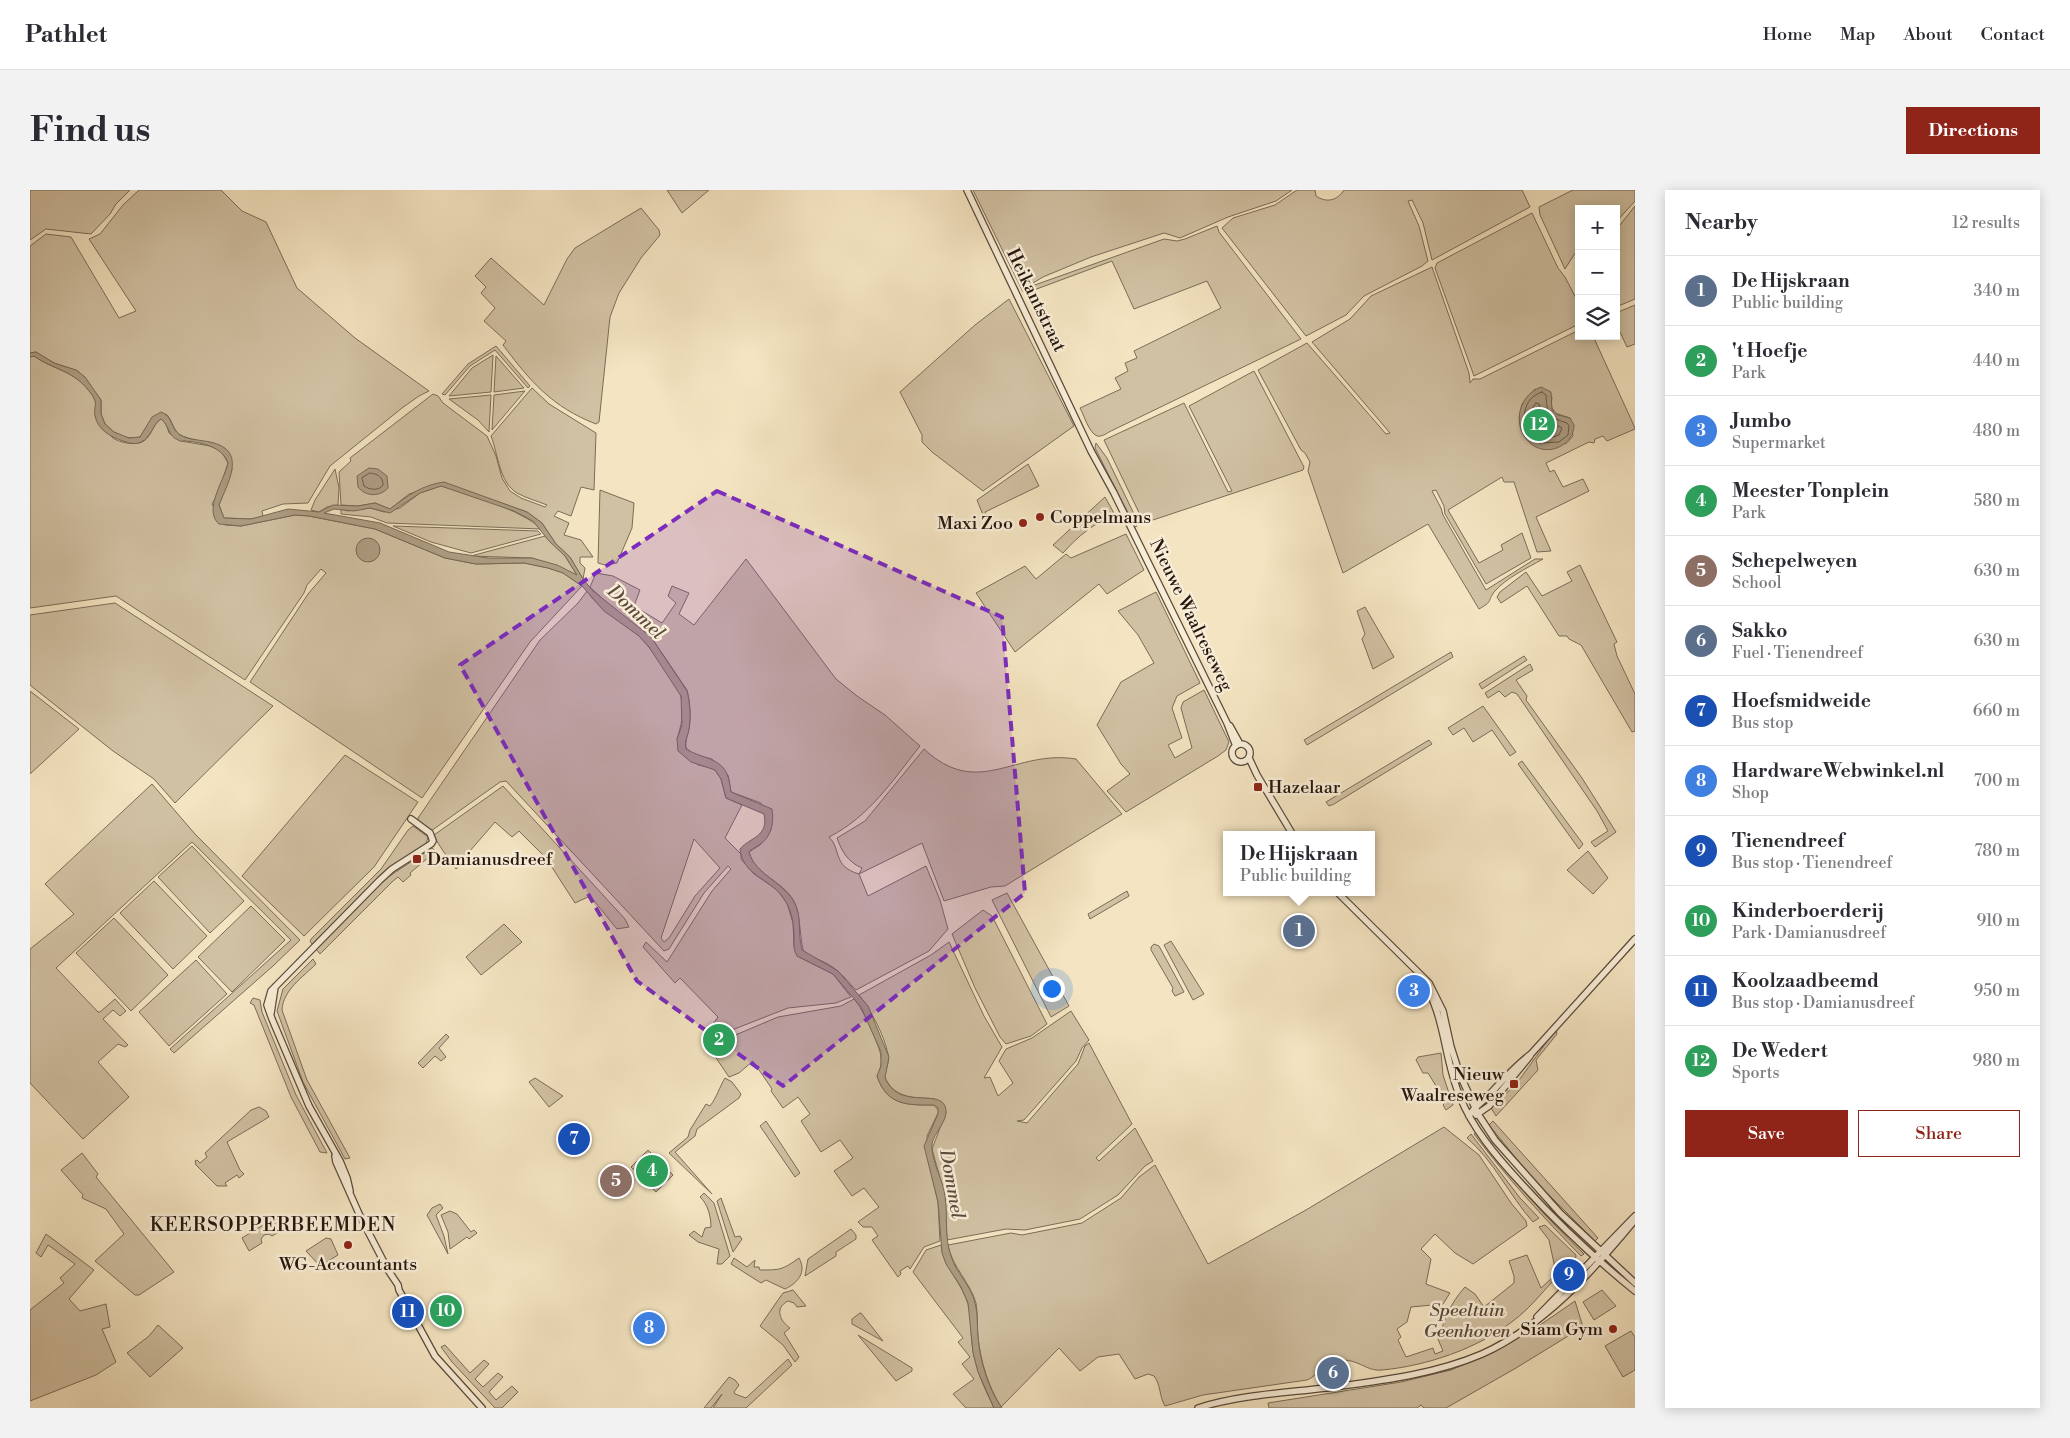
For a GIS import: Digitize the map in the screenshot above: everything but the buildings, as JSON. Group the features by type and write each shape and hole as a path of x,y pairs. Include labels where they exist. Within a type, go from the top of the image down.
{"street":[{"name":"Heikantstraat","path":"967,190 1079,422"},
{"name":"Nieuwe Waalreseweg","path":"1079,422 1098,457 1238,745"},
{"path":"1246,759 1239,761 1233,756 1233,751 1238,745 1245,745 1249,748 1246,759 1291,831"},
{"path":"411,819 430,834 433,841 431,844 392,869 275,987 271,1014 299,1084 347,1178 350,1191 394,1284 425,1335 435,1356 482,1408"},
{"path":"1340,896 1432,988 1443,1012 1456,1064 1474,1108 1491,1134 1511,1160 1560,1212 1635,1283"},
{"path":"1469,1116 1474,1108 1487,1097 1517,1064 1531,1054 1635,939"},
{"path":"1432,988 1440,1015 1454,1080 1469,1116 1504,1165 1553,1218 1599,1262 1635,1291"},
{"path":"1469,1116 1486,1110 1525,1065 1531,1054"},
{"path":"1530,1324 1594,1257 1635,1218"},
{"path":"1198,1408 1242,1398 1420,1373 1481,1354 1508,1339 1561,1301 1605,1256 1635,1218"}],"highlighted area":[{"path":"717,491 1002,617 1025,893 783,1086 637,981 460,665"}],"green space":[{"path":"30,190 130,190 91,234 46,229 30,240"},
{"path":"139,190 221,190 242,211 266,222 297,288 355,338 429,391 402,408 330,466 308,503 283,504 262,511 263,517 251,519 224,518 219,505 232,470 226,449 179,434 166,414 146,428 140,437 124,437 114,432 105,424 101,414 101,400 78,371 54,363 36,352 30,353 30,246 46,234 71,237 119,318 136,311 89,239 100,234 123,205"},
{"path":"667,190 709,190 682,213"},
{"path":"973,190 1292,190 1276,201 1228,217 1180,238 1164,233 1091,257 1043,277 1023,292"},
{"path":"1297,190 1315,190 1316,196 1324,200 1331,200 1338,197 1344,190 1522,190 1530,207 1432,260 1423,223 1412,200 1408,201 1419,226 1428,261 1422,266 1364,296 1346,315 1306,336 1222,228 1233,218 1275,205"},
{"path":"1573,190 1635,190 1635,201 1620,218 1620,205 1575,205 1575,253 1565,269 1540,215 1539,207"},
{"path":"1635,206 1635,299 1620,305 1620,250 1620,225"},
{"path":"641,208 659,230 660,235 641,258 619,293 610,317 599,422 596,424 567,410 554,401 523,370 503,345 506,341 484,321 495,308 481,293 486,287 475,276 491,258 544,305 567,259 575,248"},
{"path":"1532,213 1558,268 1575,296 1575,326 1474,376 1435,268 1437,263"},
{"path":"1217,226 1219,232 1301,339 1105,434 1097,436 1089,428 1080,408 1121,389 1115,378 1128,371 1125,363 1137,358 1134,351 1221,308 1207,281 1134,309 1112,261 1034,290 1032,286 1164,239 1177,241"},
{"path":"1432,267 1469,373 1470,383 1473,379 1480,379 1575,332 1575,340 1595,340 1635,428 1607,441 1603,436 1595,439 1594,443 1589,442 1546,463 1550,472 1554,470 1563,487 1583,479 1589,491 1536,517 1551,551 1537,552 1514,482 1504,482 1502,477 1448,510 1479,563 1503,550 1501,545 1522,533 1531,558 1486,584 1445,514 1444,506 1436,490 1432,491 1443,515 1486,590 1535,559 1543,559 1504,582 1494,592 1488,603 1479,609 1428,524 1343,573 1308,471 1310,462 1301,450 1258,370 1307,343 1386,434 1390,433 1312,342 1350,319 1371,296","holes":["1535,389 1552,397 1551,406 1555,413 1570,418 1573,436 1566,444 1519,418 1522,404"]},
{"path":"1009,299 1074,426 983,491 932,452 922,442 922,435 900,392 975,325"},
{"path":"1635,305 1635,344 1627,347 1620,332 1620,311"},
{"path":"496,346 530,386 528,388 495,350 470,366 445,395 442,394 468,364"},
{"path":"493,355 491,392 449,396 472,368"},
{"path":"34,356 73,376 87,388 96,402 95,411 108,432 116,440 128,443 141,443 147,439 161,419 166,424 169,433 181,441 210,446 221,451 228,463 219,492 212,504 225,525 241,526 295,515 309,516 375,529 445,558 476,564 524,563 548,568 563,573 582,586 530,642 422,798 250,682 308,594 326,573 321,569 307,585 304,593 245,680 116,596 30,608 30,357"},
{"path":"496,356 524,388 494,392"},
{"path":"1254,371 1304,467 1303,470 1144,523 1104,440 1184,403 1228,492 1232,491 1189,406"},
{"path":"532,388 549,404 596,433 594,490 581,487 571,516 558,511 554,516 569,523 564,535 581,540 593,557 580,557 580,563 585,568 583,579 570,557 556,544 542,523 527,512 444,483 409,494 390,509 375,503 358,506 341,505 339,472 351,461 350,458 433,394 487,436 496,456 502,478 510,491 521,498 545,507 547,505 520,495 506,482 491,436"},
{"path":"525,391 492,430 494,395"},
{"path":"491,395 489,432 478,420 449,399"},
{"path":"1096,443 1107,458 1135,516 1137,526 1135,527 1095,448"},
{"path":"1028,464 1039,486 985,512 991,523 987,525 977,500"},
{"path":"335,469 339,488 338,505 327,507 319,512 311,510 315,500"},
{"path":"441,486 509,509 533,522 541,529 387,523 371,517 341,514 341,509 347,511 370,508 384,512 400,508 420,493"},
{"path":"600,490 634,503 632,528 617,563 605,565 598,563"},
{"path":"1105,497 1115,515 1087,531 1063,553 1053,545"},
{"path":"393,526 538,531 541,534 471,553 431,542"},
{"path":"1126,534 1144,570 1107,594 1099,584 1015,652 976,593 1025,566 1036,579 1066,554 1071,558"},
{"path":"545,536 565,556 577,575 532,558 471,556"},
{"path":"746,559 836,679 885,715 920,746 868,808 843,829 829,837 845,867 859,874 868,896 926,866 940,900 948,929 929,951 856,990 835,968 804,951 797,910 792,898 752,860 749,852 760,845 771,830 761,803 731,792 728,775 712,759 695,755 686,748 690,719 687,690 651,637 608,604 590,587 596,573 613,576 640,590 634,606 662,623 676,603 668,596 672,586 689,593 679,614 694,625"},
{"path":"1580,565 1617,642 1614,644 1617,656 1635,694 1635,731 1632,732 1581,645 1567,636 1559,636 1527,586 1501,603 1497,597 1500,592 1526,572 1542,596 1572,581 1567,572"},
{"path":"587,591 604,610 639,636 663,665 675,683 682,702 682,718 677,739 698,765 715,770 721,779 726,798 742,805 725,838 741,854 741,859 754,874 776,889 787,903 793,923 794,946 797,956 833,974 851,997 836,1003 788,1008 732,1030 726,1027 716,1027 713,1024 718,1017 680,978 675,983 643,947 646,942 667,962 712,891 731,869 728,866 704,893 669,949 664,951 506,781 500,782 431,831 418,821 418,818 540,640 578,603","holes":["694,839 720,868 695,896 669,938 664,942 661,938"]},
{"path":"1156,592 1200,683 1177,696 1172,708 1182,738 1168,745 1175,758 1192,748 1181,708 1183,702 1204,690 1229,742 1226,750 1218,756 1126,812 1107,791 1130,774 1121,764 1097,725 1121,682 1154,663 1138,635 1118,611"},
{"path":"115,603 273,706 175,803 154,779 113,751 30,685 30,615"},
{"path":"1365,607 1394,657 1373,669 1362,639 1365,634 1357,611"},
{"path":"1451,652 1453,657 1307,745 1304,740"},
{"path":"1524,656 1527,660 1482,689 1479,684"},
{"path":"1530,664 1533,670 1516,680 1527,696 1526,700 1582,778 1616,832 1595,847 1591,842 1608,831 1597,811 1517,694 1512,692 1505,697 1499,691 1488,698 1485,693"},
{"path":"30,691 79,729 30,774"},
{"path":"1483,706 1516,752 1510,756 1492,730 1473,742 1464,728 1453,735 1448,728"},
{"path":"1429,740 1432,744 1334,804 1329,806 1326,802"},
{"path":"924,749 944,764 962,771 980,772 1034,760 1054,758 1076,759 1122,814 1005,886 991,887 944,901 922,843 859,874 862,868 846,856 837,838 865,821"},
{"path":"345,755 418,802 374,867 304,936 242,876"},
{"path":"1522,761 1583,844 1579,849 1518,764"},
{"path":"152,784 195,834 300,940 174,1053 170,1049 291,940 192,842 56,968 98,1012 115,999 126,1011 120,1016 113,1010 103,1019 128,1045 125,1047 118,1044 98,1062 129,1097 83,1139 30,1083 30,949 74,914 45,884"},
{"path":"503,786 625,919 629,927 617,929 590,896 575,903 546,858 519,831 512,837 495,822 469,852 472,854 456,869 434,835"},
{"path":"413,826 428,837 426,844 386,871 312,944 310,941 312,938 381,869 408,830"},
{"path":"192,846 244,901 210,933 158,877"},
{"path":"432,848 436,851 410,873 411,875 403,882 398,877 393,881 320,954 316,949 388,877"},
{"path":"1588,851 1608,878 1593,894 1567,870"},
{"path":"154,881 207,936 173,969 120,913"},
{"path":"1127,891 1129,896 1090,919 1088,914"},
{"path":"1007,893 1069,1006 1051,1017 992,900"},
{"path":"251,906 285,940 232,992 198,957"},
{"path":"983,910 992,916 1047,1024 1031,1036 1006,1044 1000,1037 975,988 952,934"},
{"path":"114,918 168,975 131,1011 76,953"},
{"path":"504,924 522,942 481,975 466,957"},
{"path":"1171,941 1204,994 1193,1000 1164,945"},
{"path":"949,942 984,1016 1002,1047 984,1078 990,1077 998,1096 1013,1083 999,1061 1006,1049 1032,1038 1071,1011 1089,1040 1082,1048 1076,1061 1024,1120 1017,1121 1027,1123 1078,1064 1085,1046 1089,1043 1132,1124 1096,1158 1099,1161 1135,1128 1153,1161 1145,1166 1118,1195 1080,1219 1025,1230 1006,1229 947,1240 945,1196 932,1149 946,1112 935,1099 906,1096 891,1087 885,1077 888,1063 886,1047 872,1015 859,995 931,955"},
{"path":"1154,944 1159,946 1184,992 1175,996 1172,991 1173,988 1151,950"},
{"path":"313,959 316,964 290,990 283,1003 282,1010 307,1080 350,1158 345,1159 303,1082 277,1011 283,989"},
{"path":"196,960 227,994 169,1046 139,1012"},
{"path":"253,998 260,1000 262,1012 296,1095 327,1153 320,1152 291,1097 254,1005 250,1003"},
{"path":"854,999 866,1018 880,1052 881,1062 877,1076 886,1093 907,1104 934,1105 939,1111 927,1136 930,1168 938,1202 940,1241 924,1247 910,1269 908,1266 900,1271 901,1274 898,1277 872,1240 878,1236 872,1227 863,1227 858,1222 879,1207 864,1188 852,1196 834,1171 853,1158 840,1140 821,1152 801,1121 810,1114 798,1097 783,1108 753,1061 739,1073 729,1077 704,1040 715,1032 724,1030 733,1036 778,1017 841,1006"},
{"path":"1556,1029 1557,1034 1536,1060 1538,1070 1496,1116 1491,1108 1517,1083"},
{"path":"446,1034 449,1037 439,1048 446,1057 441,1061 435,1056 423,1068 418,1063"},
{"path":"1441,1053 1443,1075 1453,1105 1446,1110 1443,1105 1446,1102 1428,1073 1423,1073 1416,1060 1418,1057"},
{"path":"535,1078 563,1096 549,1107 529,1082"},
{"path":"725,1078 732,1082 741,1094 739,1098 697,1129 695,1136 675,1152 712,1194 669,1153 688,1137 690,1130 706,1104 710,1106"},
{"path":"259,1107 266,1111 269,1117 227,1142 240,1170 244,1174 239,1178 237,1175 225,1183 227,1186 217,1186 196,1165 195,1161 197,1160 200,1163 207,1157 205,1153 251,1110"},
{"path":"766,1121 800,1173 795,1177 760,1126"},
{"path":"1493,1121 1598,1238 1595,1241 1532,1178 1489,1125"},
{"name":"Speeltuin Geenhoven","path":"1444,1127 1479,1155 1511,1203 1526,1221 1527,1226 1473,1264 1455,1253 1435,1234 1421,1249 1431,1259 1426,1284 1450,1293 1443,1304 1411,1307 1407,1322 1397,1329 1401,1337 1398,1340 1406,1357 1433,1348 1435,1354 1443,1351 1438,1339 1452,1306 1465,1287 1475,1294 1484,1307 1514,1283 1514,1276 1509,1261 1527,1255 1541,1288 1552,1278 1553,1281 1524,1312 1499,1331 1467,1348 1416,1365 1376,1370 1355,1362 1334,1361 1326,1364 1307,1380 1203,1395 1165,1406 1154,1376 1148,1374 1135,1379 1119,1354 1098,1357 1080,1371 1059,1348 1001,1407 996,1399 981,1356 976,1303 970,1288 953,1260 948,1245 1011,1233 1022,1235 1082,1223 1121,1198 1139,1177 1155,1165 1208,1264 1306,1210"},
{"path":"1476,1133 1527,1195 1584,1254 1581,1256 1526,1197 1474,1134"},
{"path":"1471,1134 1520,1198 1539,1218 1533,1222 1524,1212 1485,1157 1467,1138"},
{"path":"648,1150 673,1175 656,1192 631,1167"},
{"path":"82,1153 98,1174 96,1177 174,1272 139,1295 135,1295 95,1261 124,1234 106,1209 82,1198 83,1195 61,1170"},
{"path":"704,1193 714,1203 730,1256 722,1264 717,1264 719,1249 698,1242 689,1235 694,1231 702,1237 705,1228 711,1227 708,1211 700,1197"},
{"path":"721,1198 735,1237 740,1236 742,1239 733,1252 717,1201"},
{"path":"440,1204 443,1208 436,1215 448,1254 427,1215 432,1208"},
{"path":"450,1211 457,1214 471,1232 474,1230 477,1233 469,1239 467,1237 450,1249 448,1232 441,1215"},
{"path":"274,1218 278,1220 284,1229 272,1236 269,1234 264,1235 261,1239 262,1243 249,1251 242,1238"},
{"path":"1545,1225 1576,1255 1560,1274 1555,1268 1549,1240 1539,1227"},
{"path":"851,1229 856,1235 856,1239 836,1252 836,1256 805,1276 808,1259"},
{"path":"46,1234 94,1270 69,1299 80,1311 106,1304 110,1327 102,1329 116,1362 96,1375 30,1401 30,1310 64,1283 60,1278 75,1264 48,1245 41,1257 36,1253"},
{"path":"326,1238 331,1239 338,1255 320,1266 306,1251"},
{"path":"941,1245 949,1268 962,1289 968,1304 974,1358 981,1380 994,1408 966,1408 953,1394 974,1379 962,1364 970,1357 958,1342 963,1338 913,1272 926,1250"},
{"path":"734,1258 747,1267 755,1260 754,1267 759,1267 760,1270 773,1270 789,1265 799,1258 802,1272 794,1284 785,1289 766,1280 761,1283 731,1264"},
{"path":"793,1290 806,1306 797,1307 794,1303 788,1301 781,1307 780,1314 781,1318 790,1328 784,1333 799,1357 795,1362 783,1345 760,1326 783,1293"},
{"path":"1602,1290 1616,1306 1594,1320 1583,1302"},
{"path":"1575,1301 1583,1327 1446,1408 1424,1408 1421,1405 1417,1408 1269,1408 1268,1403 1401,1382 1451,1370 1494,1352 1543,1323"},
{"path":"860,1313 883,1341 852,1324 852,1319"},
{"path":"158,1325 183,1348 150,1377 127,1353 149,1336"},
{"path":"1631,1331 1635,1337 1635,1370 1623,1377 1605,1346"},
{"path":"858,1335 912,1368 912,1371 896,1381"},
{"path":"445,1345 470,1373 484,1360 489,1364 475,1379 483,1387 498,1373 503,1377 489,1392 496,1400 512,1386 518,1392 502,1408 495,1408 452,1362 441,1347"},
{"path":"788,1359 792,1365 746,1408 713,1408 722,1394 711,1408 704,1408 729,1377 739,1385 734,1392 735,1394 746,1398"}],"water":[{"path":"36,352 54,363 76,370 85,377 101,400 101,414 105,424 114,432 129,438 140,437 152,417 161,412 168,416 174,429 180,435 222,446 229,452 232,459 230,477 219,505 224,518 251,519 288,509 319,512 333,505 358,506 375,503 390,509 422,488 444,482 527,512 542,523 556,544 570,557 583,579 593,591 651,637 687,691 690,720 686,749 721,766 728,777 731,792 772,809 773,819 767,838 749,852 752,860 762,872 788,893 793,900 798,912 802,950 838,971 868,1006 889,1057 885,1078 891,1088 908,1096 941,1101 945,1106 945,1117 934,1138 932,1149 945,1196 949,1249 953,1262 975,1303 979,1346 983,1365 989,1383 1002,1408 994,1408 978,1372 973,1353 968,1303 961,1287 946,1264 942,1253 938,1202 924,1146 938,1114 938,1108 934,1105 916,1105 900,1102 886,1093 877,1076 881,1066 881,1052 861,1007 833,974 797,956 794,946 793,921 785,901 777,890 751,870 742,858 740,849 758,836 764,827 764,814 726,798 721,779 715,770 691,762 678,751 677,739 682,725 681,696 649,647 639,636 604,611 582,586 563,573 548,568 524,563 476,564 445,558 375,529 309,516 295,515 241,526 219,524 213,511 214,503 228,463 221,453 211,446 181,441 175,438 161,419 147,438 139,443 134,444 114,437 99,425 95,416 94,399 83,384 70,374 34,356 30,357 30,353","holes":["441,486 514,511 533,521 549,541 565,556 577,575 557,565 532,558 488,558 449,552 380,523 324,513 334,509 354,511 370,508 390,513 420,493"]},
{"path":"1541,387 1551,392 1552,410 1558,415 1570,418 1574,425 1573,432 1566,443 1554,449 1547,450 1534,446 1522,432 1520,423 1520,414 1526,398"},
{"path":"369,468 378,469 387,476 388,488 385,491 373,495 365,493 358,487 357,476"},
{"path":"368,538 373,539 379,545 379,555 373,561 368,562 363,561 357,555 356,550 357,545 363,539"}],"place":[{"name":"De Wedert","path":"1539,425"},
{"name":"Coppelmans","path":"1040,517"},
{"name":"Maxi Zoo","path":"1023,523"},
{"name":"Hazelaar","path":"1258,787"},
{"name":"Damianusdreef","path":"417,859"},
{"name":"De Hijskraan","path":"1299,931"},
{"name":"Jumbo","path":"1414,991"},
{"name":"'t Hoefje","path":"719,1040"},
{"name":"Nieuw Waalreseweg","path":"1514,1084"},
{"name":"Hoefsmidweide","path":"574,1139"},
{"name":"Meester Tonplein","path":"652,1171"},
{"name":"Schepelweyen","path":"616,1181"},
{"name":"WG-Accountants","path":"348,1245"},
{"name":"Tienendreef","path":"1569,1275"},
{"name":"Kinderboerderij","path":"446,1311"},
{"name":"Koolzaadbeemd","path":"408,1312"},
{"name":"HardwareWebwinkel.nl","path":"649,1328"},
{"name":"Siam Gym","path":"1613,1329"},
{"name":"Sakko","path":"1333,1373"}],"district":[{"name":"KEERSOPPERBEEMDEN","path":"273,1225"}],"water label":[{"name":"Dommel","path":"636,612"},
{"name":"Dommel","path":"952,1184"}]}
